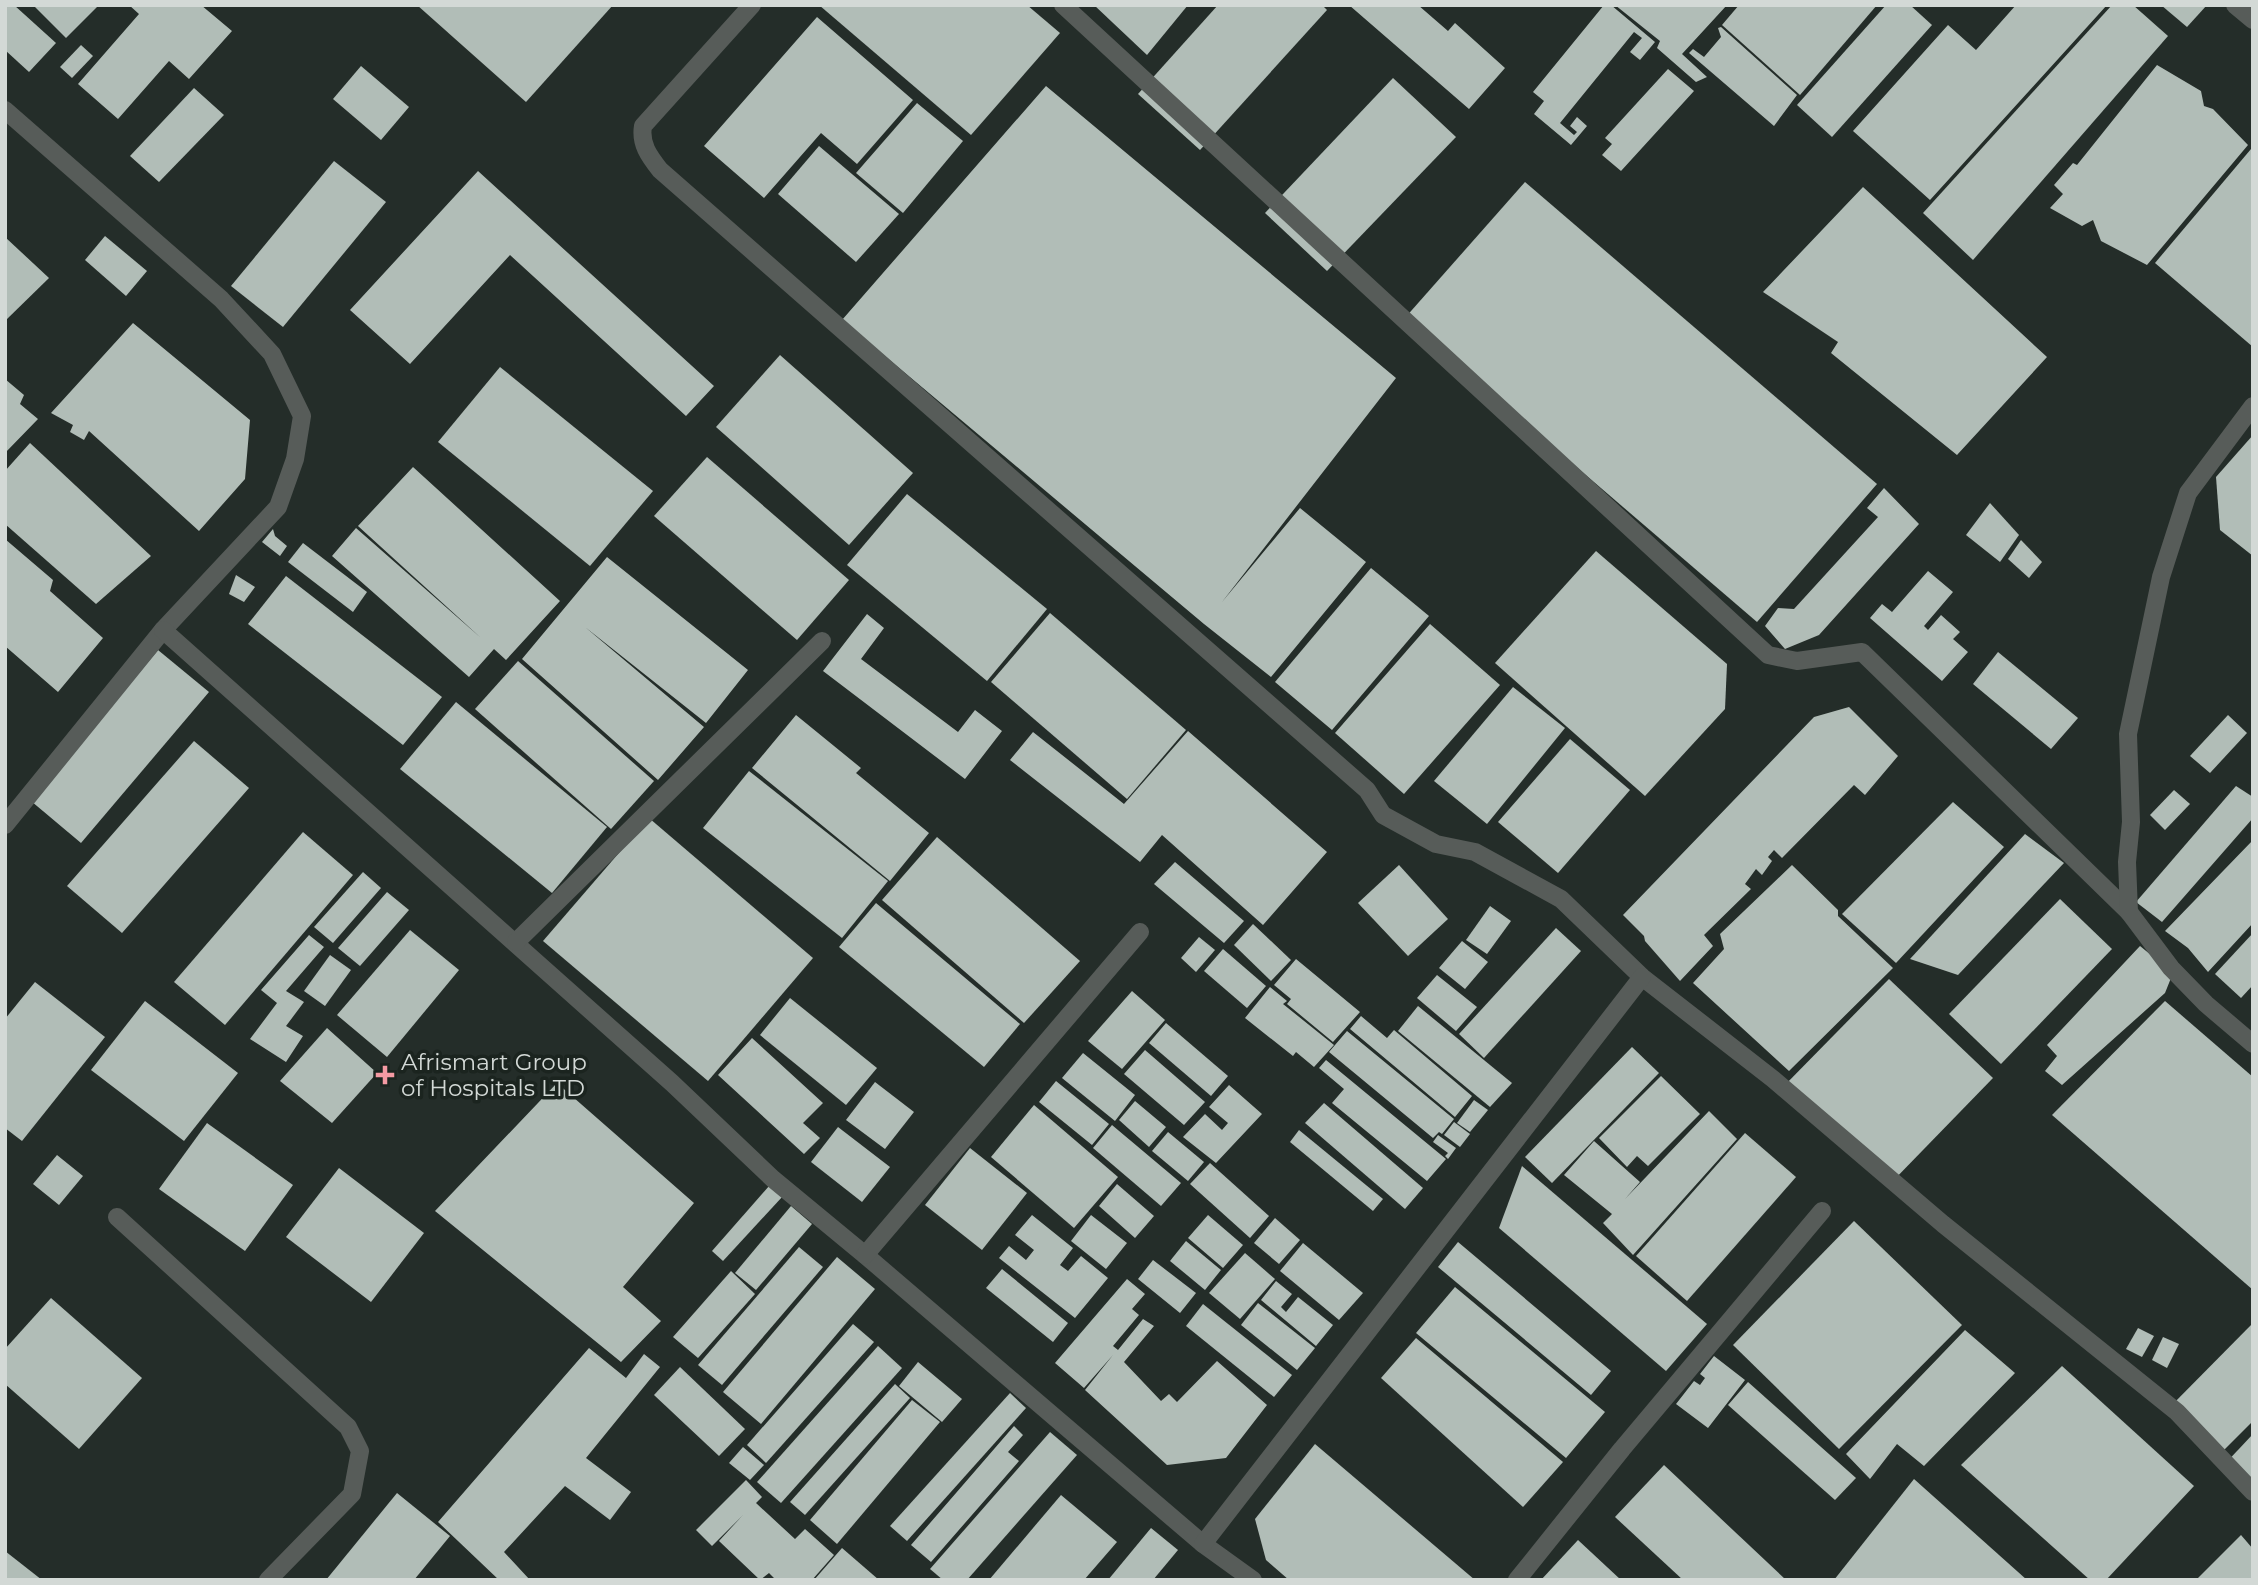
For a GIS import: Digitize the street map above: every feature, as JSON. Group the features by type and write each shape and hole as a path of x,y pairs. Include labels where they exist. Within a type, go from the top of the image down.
{"street":[{"path":"752,5 643,126 641,136 644,147 660,170 1367,790 1383,815 1436,844 1475,852 1561,899 1642,977 1773,1079 1943,1224 2177,1412 2253,1492"},
{"path":"1063,5 1768,655 1797,661 1862,652 2129,912 2171,968 2206,1004 2253,1044"},
{"path":"2235,5 2253,20"},
{"path":"5,110 221,299 272,354 302,416 295,459 278,507 163,630 5,825"},
{"path":"2129,912 2128,734 2161,577 2188,493 2253,406"},
{"path":"163,630 516,942 672,1083 773,1179 1203,1544 1253,1580"},
{"path":"516,942 822,640"},
{"path":"865,1255 1140,932"},
{"path":"1203,1544 1642,977"},
{"path":"1517,1580 1622,1449 1822,1211"},
{"path":"117,1217 348,1427 360,1451 352,1494 268,1580"}],"building":[{"path":"5,5 14,5 56,43 29,72 5,50"},
{"path":"33,5 99,5 66,38"},
{"path":"129,5 201,5 232,31 189,79 169,61 118,119 78,84 139,14"},
{"path":"417,5 613,5 526,102"},
{"path":"819,5 1027,5 1060,33 971,135"},
{"path":"1094,5 1188,5 1147,55"},
{"path":"1218,5 1322,5 1327,10 1200,150 1138,94"},
{"path":"1349,5 1418,5 1448,31 1455,23 1505,68 1469,109"},
{"path":"1604,5 1611,5 1655,42 1640,60 1630,52 1642,38 1634,32 1560,123 1574,135 1577,132 1570,126 1577,117 1587,126 1571,145 1534,114 1544,101 1533,92"},
{"path":"1615,5 1727,5 1682,54 1707,77 1696,82 1657,48 1660,41"},
{"path":"1739,5 1877,5 1800,95 1722,25"},
{"path":"1886,5 1910,5 1932,25 1832,137 1797,105"},
{"path":"2016,5 2107,5 1930,200 1853,131 1948,25 1976,50"},
{"path":"2112,5 2133,5 2168,36 1973,260 1923,213"},
{"path":"2161,5 2207,5 2187,27"},
{"path":"817,17 913,100 857,164 821,133 764,198 704,146"},
{"path":"1721,27 1797,95 1774,126 1689,53 1693,49 1704,57 1721,37 1718,28"},
{"path":"81,45 93,56 72,78 60,67"},
{"path":"2157,65 2201,91 2204,106 2213,109 2248,145 2147,265 2101,241 2093,220 2082,226 2050,208 2063,194 2054,185 2073,163 2077,165"},
{"path":"361,66 409,107 381,140 333,99"},
{"path":"1668,69 1694,91 1621,171 1602,155 1612,144 1605,138"},
{"path":"1393,78 1456,137 1327,271 1265,213"},
{"path":"1046,86 1396,378 1222,602 1300,508 1366,562 1271,677 1204,624 842,320"},
{"path":"194,88 224,115 159,182 130,156"},
{"path":"917,103 963,141 903,213 856,173"},
{"path":"819,146 899,214 856,262 778,194"},
{"path":"2251,149 2253,150 2253,347 2155,263"},
{"path":"334,161 386,202 283,327 231,286"},
{"path":"478,171 714,386 686,416 510,255 410,364 350,310"},
{"path":"1525,182 1877,484 1757,622 1404,319"},
{"path":"1863,187 2047,357 1957,455 1831,353 1838,342 1763,292"},
{"path":"105,236 147,271 126,296 85,260"},
{"path":"5,237 49,278 5,321"},
{"path":"133,323 250,420 245,479 199,531 89,431 84,440 70,432 73,425 51,413"},
{"path":"780,355 913,473 849,545 716,427"},
{"path":"500,367 653,491 590,566 438,442"},
{"path":"5,379 24,395 20,404 38,419 5,453"},
{"path":"2253,435 2253,556 2220,530 2216,477"},
{"path":"30,443 151,556 96,604 5,524 5,471"},
{"path":"707,457 849,580 797,640 654,516"},
{"path":"413,467 560,601 506,660 494,649 469,677 332,556 356,528 481,638 358,526"},
{"path":"1884,488 1919,524 1819,635 1785,649 1765,626 1778,608 1794,609 1878,517 1867,508"},
{"path":"907,494 1047,609 987,681 847,565"},
{"path":"1990,503 2019,535 2000,562 1966,535"},
{"path":"273,529 275,536 287,546 280,556 262,542"},
{"path":"5,539 53,580 50,591 103,638 58,692 5,646"},
{"path":"2021,540 2042,562 2029,578 2008,559"},
{"path":"303,543 367,592 353,612 288,562"},
{"path":"1596,551 1727,664 1725,709 1645,796 1495,663"},
{"path":"607,557 748,670 706,723 585,627 704,727 658,780 522,659"},
{"path":"1371,568 1429,616 1332,730 1275,682"},
{"path":"1928,571 1953,592 1924,626 1928,630 1941,615 1960,632 1953,639 1968,652 1942,681 1870,618 1882,604 1892,612"},
{"path":"236,575 255,587 244,602 229,594"},
{"path":"286,576 442,697 403,745 248,624"},
{"path":"1050,613 1186,730 1127,799 991,682"},
{"path":"867,614 884,628 861,659 958,732 975,710 1002,731 965,779 823,671"},
{"path":"1430,624 1500,685 1404,794 1335,733"},
{"path":"158,650 209,692 81,843 31,801"},
{"path":"1998,652 2078,718 2051,749 1973,684"},
{"path":"518,661 654,781 611,829 475,709"},
{"path":"1513,687 1565,728 1487,824 1434,781"},
{"path":"456,702 607,827 552,893 400,769"},
{"path":"1849,707 1898,756 1865,795 1854,785 1782,858 1774,850 1768,857 1772,861 1762,875 1756,869 1745,884 1751,889 1704,935 1713,946 1680,981 1645,941 1644,936 1623,915 1814,717"},
{"path":"796,715 861,768 856,773 929,833 890,881 752,768"},
{"path":"2228,715 2247,733 2210,773 2190,756"},
{"path":"1188,731 1327,852 1263,925 1162,835 1140,862 1010,760 1033,732 1124,804"},
{"path":"1570,739 1630,790 1558,873 1498,822"},
{"path":"194,741 249,788 122,933 67,886"},
{"path":"749,771 888,881 842,938 703,828"},
{"path":"2236,786 2253,797 2253,818 2162,922 2136,902"},
{"path":"2174,790 2190,804 2165,830 2150,815"},
{"path":"1953,802 2004,847 1896,963 1842,914"},
{"path":"649,818 813,958 708,1081 543,941"},
{"path":"303,832 353,875 225,1025 174,982"},
{"path":"2025,834 2064,863 1958,975 1910,959"},
{"path":"937,837 1080,961 1024,1023 882,900"},
{"path":"2253,840 2253,923 2208,972 2188,948 2165,931"},
{"path":"1175,862 1244,921 1224,943 1154,884"},
{"path":"1399,865 1448,919 1408,956 1358,903"},
{"path":"1792,865 1838,910 1838,916 1893,968 1789,1071 1693,983 1724,949 1720,934"},
{"path":"363,872 381,888 333,943 314,927"},
{"path":"387,892 409,910 360,966 338,948"},
{"path":"2060,899 2112,949 2001,1064 1949,1014"},
{"path":"876,903 1020,1024 984,1067 839,947"},
{"path":"1490,906 1511,921 1487,954 1466,940"},
{"path":"1253,924 1291,960 1271,981 1234,945"},
{"path":"1556,928 1581,951 1484,1058 1459,1034"},
{"path":"410,930 459,970 387,1057 337,1015"},
{"path":"2253,933 2253,985 2241,998 2215,974"},
{"path":"309,935 324,947 286,991 304,1002 286,1026 303,1036 286,1062 250,1039 277,1003 261,990"},
{"path":"1199,937 1215,950 1196,972 1181,958"},
{"path":"1462,941 1488,962 1465,989 1439,968"},
{"path":"2140,946 2173,973 2165,993 2062,1085 2045,1071 2057,1056 2047,1045"},
{"path":"1223,949 1266,986 1247,1008 1204,971"},
{"path":"330,955 351,970 325,1006 304,991"},
{"path":"1296,959 1360,1012 1333,1042 1287,1004 1291,999 1274,985"},
{"path":"1437,975 1477,1007 1456,1031 1417,998"},
{"path":"1889,979 1993,1078 1889,1185 1781,1089"},
{"path":"35,982 105,1037 22,1141 5,1128 5,1019"},
{"path":"1270,987 1287,1001 1283,1004 1334,1045 1314,1067 1296,1052 1293,1056 1245,1018"},
{"path":"1132,991 1165,1020 1122,1069 1088,1041"},
{"path":"790,998 877,1068 846,1105 760,1035"},
{"path":"145,1001 238,1073 184,1141 91,1070"},
{"path":"2165,1001 2253,1077 2253,1290 2052,1115"},
{"path":"1418,1006 1512,1083 1490,1107 1398,1031"},
{"path":"1361,1016 1387,1038 1394,1030 1472,1096 1455,1117 1350,1029"},
{"path":"1166,1023 1228,1076 1211,1096 1149,1043"},
{"path":"327,1028 377,1073 332,1123 280,1081"},
{"path":"1347,1031 1454,1119 1442,1134 1439,1132 1433,1138 1329,1052"},
{"path":"752,1038 823,1103 803,1123 820,1138 804,1154 718,1075"},
{"path":"1632,1047 1659,1073 1552,1183 1525,1157"},
{"path":"1145,1050 1205,1102 1184,1125 1124,1074"},
{"path":"1083,1053 1135,1095 1115,1121 1062,1078"},
{"path":"1326,1060 1446,1159 1427,1181 1332,1103 1344,1089 1319,1068"},
{"path":"1661,1076 1700,1114 1648,1166 1637,1156 1627,1167 1599,1138"},
{"path":"1056,1081 1109,1124 1092,1145 1039,1102"},
{"path":"875,1082 914,1112 885,1149 846,1120"},
{"path":"557,1083 694,1203 623,1287 661,1321 621,1362 435,1211"},
{"path":"1229,1085 1262,1114 1216,1163 1183,1137 1205,1114 1222,1130 1228,1123 1209,1107"},
{"path":"1474,1100 1488,1110 1470,1132 1457,1123"},
{"path":"1135,1101 1166,1127 1149,1147 1119,1120"},
{"path":"1324,1103 1423,1188 1405,1209 1305,1123"},
{"path":"1034,1105 1118,1177 1074,1228 991,1157"},
{"path":"1709,1111 1737,1139 1633,1255 1603,1223 1612,1214 1564,1175 1594,1141 1640,1182 1625,1199"},
{"path":"1454,1122 1470,1134 1460,1147 1444,1135"},
{"path":"207,1123 293,1185 245,1251 159,1189"},
{"path":"1112,1125 1181,1183 1161,1206 1093,1148"},
{"path":"838,1127 890,1167 862,1202 811,1162"},
{"path":"1299,1130 1383,1199 1373,1211 1290,1142"},
{"path":"1168,1132 1204,1162 1188,1181 1152,1151"},
{"path":"1745,1133 1796,1177 1687,1301 1636,1256"},
{"path":"1438,1135 1456,1148 1448,1159 1445,1156 1448,1153 1433,1142"},
{"path":"970,1148 1027,1193 982,1250 925,1205"},
{"path":"57,1155 83,1176 59,1205 33,1184"},
{"path":"1210,1163 1269,1216 1250,1238 1190,1184"},
{"path":"1522,1166 1707,1324 1666,1371 1499,1228"},
{"path":"339,1168 424,1233 371,1302 286,1237"},
{"path":"1117,1184 1154,1216 1135,1238 1099,1206"},
{"path":"770,1185 783,1196 723,1261 712,1251"},
{"path":"791,1206 812,1224 756,1290 735,1273"},
{"path":"1032,1215 1073,1248 1060,1265 1068,1271 1081,1256 1108,1278 1075,1318 999,1258 1009,1246 1026,1260 1034,1250 1015,1235"},
{"path":"1091,1215 1127,1243 1106,1269 1071,1241"},
{"path":"1208,1215 1243,1245 1223,1268 1188,1238"},
{"path":"1275,1218 1300,1240 1279,1264 1254,1243"},
{"path":"1854,1221 1962,1325 1839,1449 1733,1345"},
{"path":"1186,1241 1221,1270 1205,1290 1170,1261"},
{"path":"1458,1242 1611,1371 1591,1395 1438,1267"},
{"path":"1303,1243 1363,1293 1339,1320 1280,1271"},
{"path":"799,1247 823,1267 722,1385 698,1365"},
{"path":"1245,1253 1275,1279 1240,1319 1209,1293"},
{"path":"837,1257 875,1289 761,1424 723,1392"},
{"path":"1153,1260 1196,1293 1180,1313 1138,1279"},
{"path":"1002,1269 1068,1323 1053,1342 986,1288"},
{"path":"731,1271 755,1294 698,1358 673,1337"},
{"path":"1127,1279 1145,1294 1132,1309 1139,1315 1113,1346 1118,1350 1143,1319 1154,1326 1124,1362 1161,1401 1169,1394 1177,1402 1217,1361 1267,1405 1226,1458 1167,1465 1085,1390 1113,1355 1084,1388 1055,1363"},
{"path":"1276,1281 1292,1294 1281,1307 1286,1312 1298,1297 1333,1325 1316,1346 1261,1300"},
{"path":"1455,1287 1605,1412 1566,1458 1416,1333"},
{"path":"51,1298 142,1378 79,1449 5,1384 5,1349"},
{"path":"1258,1303 1315,1348 1297,1370 1241,1325"},
{"path":"1203,1304 1292,1375 1274,1397 1186,1326"},
{"path":"2253,1323 2253,1421 2218,1456 2167,1410"},
{"path":"853,1324 874,1342 766,1463 747,1445"},
{"path":"2138,1328 2154,1336 2142,1357 2126,1349"},
{"path":"1965,1330 2015,1373 1924,1466 1897,1444 1870,1479 1846,1454"},
{"path":"2163,1337 2179,1344 2167,1368 2152,1360"},
{"path":"1416,1338 1563,1462 1523,1507 1381,1378"},
{"path":"878,1346 902,1368 781,1503 757,1482"},
{"path":"589,1348 626,1378 644,1354 660,1367 586,1458 631,1492 610,1520 565,1486 504,1552 530,1580 499,1580 438,1522"},
{"path":"1714,1356 1745,1380 1708,1428 1676,1404 1694,1381 1700,1385 1705,1378 1700,1374"},
{"path":"918,1362 962,1399 942,1422 899,1386"},
{"path":"2062,1366 2194,1486 2106,1580 2090,1580 1961,1465"},
{"path":"680,1367 745,1429 719,1456 654,1395"},
{"path":"1748,1382 1856,1478 1835,1500 1728,1405"},
{"path":"895,1384 910,1398 805,1515 790,1502"},
{"path":"1010,1393 1026,1408 907,1541 890,1526"},
{"path":"912,1400 940,1422 837,1544 810,1520"},
{"path":"1014,1426 1023,1435 1008,1452 1019,1461 931,1562 911,1545"},
{"path":"1050,1432 1077,1455 967,1580 943,1580 930,1569"},
{"path":"2253,1434 2253,1494 2222,1467"},
{"path":"1315,1444 1475,1580 1289,1580 1266,1560 1255,1519"},
{"path":"743,1447 764,1465 750,1480 729,1463"},
{"path":"1664,1465 1786,1580 1683,1580 1615,1517"},
{"path":"1914,1479 2027,1580 1834,1580"},
{"path":"746,1480 762,1497 756,1503 795,1539 805,1529 834,1555 812,1580 776,1580 769,1573 760,1580 719,1541 743,1515 712,1546 696,1530"},
{"path":"397,1493 450,1536 414,1580 326,1580"},
{"path":"1061,1495 1117,1542 1084,1580 989,1580"},
{"path":"1151,1528 1178,1550 1153,1580 1108,1580"},
{"path":"2241,1535 2253,1549 2253,1580 2196,1580"},
{"path":"1578,1540 1621,1580 1541,1580"},
{"path":"842,1548 879,1580 814,1580"},
{"path":"5,1551 42,1580 5,1580"}],"place":[{"name":"Afrismart Group of Hospitals LTD","path":"385,1075"}]}
